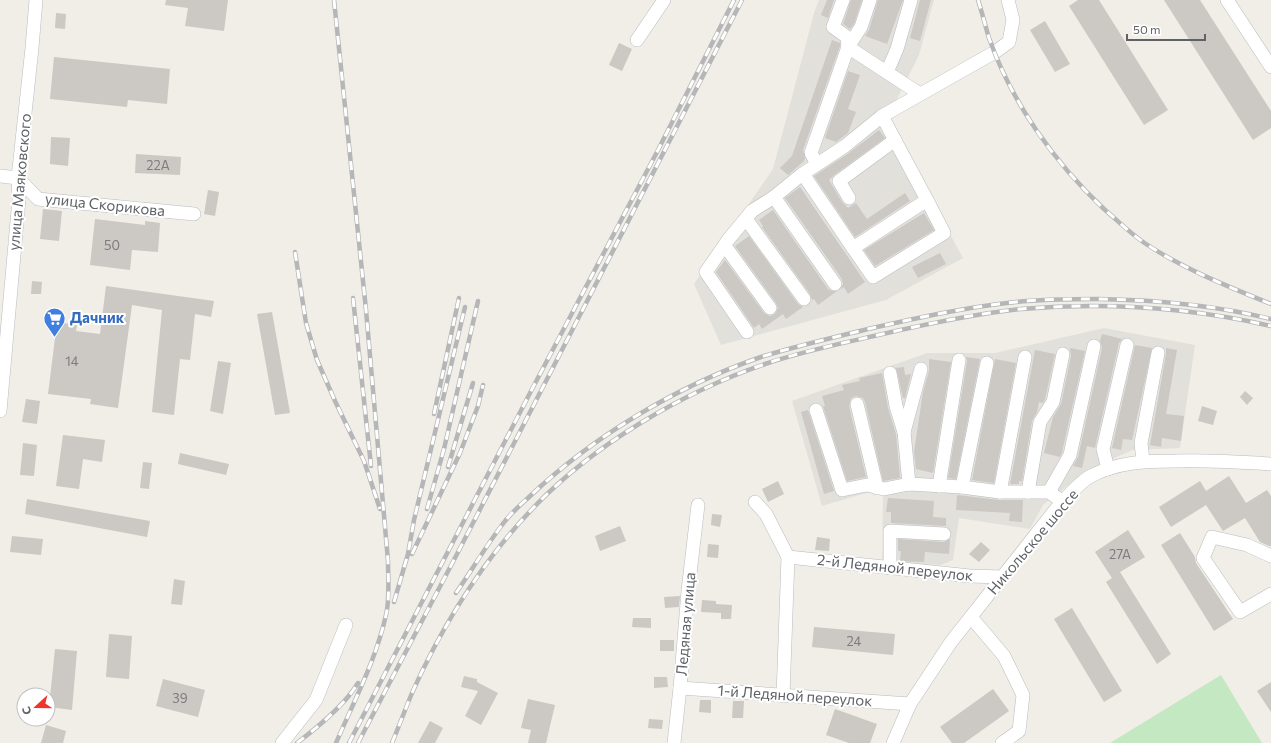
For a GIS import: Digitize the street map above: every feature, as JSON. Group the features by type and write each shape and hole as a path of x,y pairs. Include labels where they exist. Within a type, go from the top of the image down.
{"street":[{"name":"улица Маяковского","path":"0,412 19,199 18,178 36,0"},
{"path":"637,40 664,0"},
{"path":"843,0 833,27 847,37 848,47"},
{"path":"817,164 811,153 848,47 860,27 870,0"},
{"path":"887,72 897,49 911,0"},
{"path":"747,332 706,272 728,240 752,211 844,146 882,116 995,52 1009,42 1013,20 1008,0"},
{"path":"1227,0 1271,67"},
{"path":"848,47 920,94"},
{"path":"803,174 873,277 944,233 882,116"},
{"path":"849,198 839,181 895,140"},
{"path":"0,176 18,178"},
{"name":"улица Скорикова","path":"18,178 38,199 194,214"},
{"path":"774,196 835,284"},
{"path":"853,248 927,200"},
{"path":"746,219 804,299"},
{"path":"725,246 770,308"},
{"path":"1108,469 1104,449 1127,345"},
{"path":"1049,492 1070,455 1094,346"},
{"path":"1143,461 1141,443 1158,353"},
{"path":"1028,492 1040,422 1053,402 1063,354"},
{"path":"1000,492 1024,357"},
{"path":"939,486 959,360"},
{"path":"962,487 987,363"},
{"path":"904,432 921,369"},
{"path":"890,373 896,406 904,432 909,484"},
{"path":"857,404 877,488"},
{"path":"816,410 842,490 867,485 884,489 909,484 962,487 1000,492 1049,492 1063,502"},
{"name":"Никольское шоссе","path":"893,743 910,704 951,642 1063,502 1089,477 1113,467 1143,461 1210,460 1271,464"},
{"path":"755,502 766,514 788,557 783,696"},
{"name":"Ледяная улица","path":"674,743 688,591 698,505"},
{"path":"890,568 890,531 944,534"},
{"path":"1271,556 1247,545 1212,537 1203,558 1240,612 1271,594"},
{"name":"2-й Ледяной переулок","path":"788,557 970,576 1002,577"},
{"path":"971,617 1004,656 1023,695 1019,731 1002,743"},
{"path":"282,743 316,700 346,625"},
{"name":"1-й Ледяной переулок","path":"680,688 910,704"}],"shaded area":[{"path":"819,0 934,0 919,55 887,119 963,258 886,300 721,345 694,284 773,169 814,13"},
{"path":"1104,328 1195,345 1180,448 1133,450 1089,469 1043,505 1030,529 959,518 953,560 941,565 882,562 883,495 873,491 822,506 792,401 927,353 995,353"}],"green space":[{"path":"1221,675 1262,743 1110,743"}],"building":[{"path":"166,0 228,0 224,31 185,26 188,8 165,5"},
{"path":"827,0 834,0 828,18 821,15"},
{"path":"851,0 862,0 854,24 850,29 843,24"},
{"path":"878,0 903,0 887,44 865,36 869,30"},
{"path":"920,0 931,0 920,41 910,38"},
{"path":"1078,0 1099,0 1168,110 1144,125 1069,6"},
{"path":"1164,0 1200,0 1271,111 1271,128 1253,140"},
{"path":"56,13 66,14 65,29 55,28"},
{"path":"1045,21 1070,64 1055,72 1030,30"},
{"path":"832,40 840,43 840,46 803,150 805,158 804,161 788,175 780,168 792,156"},
{"path":"619,43 632,49 622,71 609,65"},
{"path":"54,57 170,69 167,104 128,100 127,107 50,99"},
{"path":"848,71 860,75 848,109 856,112 848,133 836,142 825,138"},
{"path":"879,130 885,138 829,180 842,202 848,208 856,203 867,219 905,193 910,201 855,237 814,176 849,153"},
{"path":"51,137 70,138 68,166 50,164"},
{"path":"136,154 181,157 180,175 135,173"},
{"path":"800,187 865,282 848,294 844,287 841,289 843,284 842,279 785,198"},
{"path":"208,190 219,192 215,216 204,214"},
{"path":"43,209 62,211 59,241 40,239"},
{"path":"773,210 828,289 837,291 818,305 814,299 812,300 810,294 762,227 763,226 759,220"},
{"path":"924,213 934,230 875,266 864,250"},
{"path":"95,219 145,225 145,221 160,223 158,252 132,250 130,270 90,265"},
{"path":"749,236 798,304 803,307 786,319 783,314 762,329 759,324 754,328 716,272 725,260 764,313 770,316 775,314 778,308 776,303 735,246"},
{"path":"940,253 946,264 918,278 912,267"},
{"path":"32,281 42,282 41,294 31,294"},
{"path":"106,286 214,301 211,317 195,314 190,360 180,359 174,415 152,412 162,310 132,305 118,408 90,404 91,399 48,394 57,322 77,325 76,331 100,334"},
{"path":"272,312 290,413 275,415 257,314"},
{"path":"1102,334 1122,339 1119,343 1095,448 1087,446 1082,468 1073,466 1078,457 1102,348 1100,341"},
{"path":"1135,345 1152,348 1132,440 1123,439 1121,450 1112,448"},
{"path":"1070,348 1085,351 1060,457 1044,453 1053,417 1061,404 1071,356"},
{"path":"1166,348 1177,350 1166,414 1184,416 1181,441 1162,438 1161,447 1150,445"},
{"path":"1035,350 1055,354 1045,399 1043,403 1039,402 1037,412 1032,421 1022,481 1019,481 1019,484 1010,484"},
{"path":"966,357 980,359 956,479 948,478 967,361"},
{"path":"929,359 951,362 933,473 916,469 914,452 923,392 929,371"},
{"path":"995,359 1016,363 994,483 972,480"},
{"path":"218,361 231,363 223,414 210,411"},
{"path":"904,367 905,375 911,374 905,398 903,398 896,368"},
{"path":"882,373 888,408 896,434 900,478 883,481 865,402 863,398 856,396 851,398 849,406 866,477 847,481 823,406 825,406 822,396 844,390 842,385 860,381 859,378"},
{"path":"1245,391 1253,398 1247,405 1240,397"},
{"path":"26,399 40,401 37,424 22,422"},
{"path":"1202,406 1217,411 1213,425 1198,421"},
{"path":"808,410 834,491 824,494 801,412"},
{"path":"63,435 105,440 102,462 83,459 79,489 56,486"},
{"path":"23,443 37,445 34,476 20,475"},
{"path":"180,453 229,464 226,475 178,464"},
{"path":"143,462 152,463 149,489 140,488"},
{"path":"1229,476 1246,503 1267,490 1271,496 1271,546 1260,542 1245,518 1223,531 1206,505 1171,527 1159,507 1200,481 1206,491"},
{"path":"778,481 784,494 768,502 762,489"},
{"path":"957,495 999,500 1023,500 1022,522 1009,521 1010,513 956,510"},
{"path":"888,498 934,501 933,517 946,518 946,526 891,523 891,512 886,512"},
{"path":"27,499 150,521 147,537 25,514"},
{"path":"712,514 722,515 720,527 711,525"},
{"path":"620,526 626,541 600,551 595,536"},
{"path":"1128,530 1145,557 1120,572 1171,654 1157,664 1106,582 1112,578 1095,552"},
{"path":"1180,533 1195,557 1196,563 1233,619 1214,631 1161,545"},
{"path":"12,536 43,539 41,555 10,552"},
{"path":"817,537 830,539 829,551 815,550"},
{"path":"898,539 944,542 950,539 949,554 925,552 924,562 900,561 901,551 898,551"},
{"path":"981,542 990,550 979,562 969,554"},
{"path":"708,544 719,545 718,558 707,557"},
{"path":"174,579 185,581 182,605 171,604"},
{"path":"680,596 679,607 665,608 664,597"},
{"path":"702,600 716,601 716,604 732,605 731,619 721,619 721,613 701,612"},
{"path":"1072,608 1122,691 1104,702 1054,619"},
{"path":"633,618 651,618 651,628 632,627"},
{"path":"814,627 895,634 893,655 812,647"},
{"path":"109,634 132,636 129,679 106,677"},
{"path":"660,640 674,640 674,651 660,651"},
{"path":"55,649 77,651 72,710 56,708 56,687 51,687"},
{"path":"464,676 477,679 477,682 498,693 481,725 465,716 478,691 461,687"},
{"path":"654,677 667,677 668,687 654,688"},
{"path":"163,679 205,690 198,717 156,706"},
{"path":"1271,682 1271,712 1257,691"},
{"path":"993,689 1009,711 964,743 952,743 940,727"},
{"path":"528,699 555,705 546,743 528,743 531,730 521,728"},
{"path":"700,700 711,700 711,713 699,712"},
{"path":"733,701 744,701 743,718 732,718"},
{"path":"835,709 877,724 870,743 849,743 826,735"},
{"path":"649,719 663,720 662,729 648,728"},
{"path":"430,721 443,728 435,743 418,743"},
{"path":"45,727 53,727 66,731 63,743 41,743"}],"railway":[{"path":"334,0 366,310 388,561 388,602 382,632 364,680 336,743"},
{"path":"349,743 530,393 657,152 734,0"},
{"path":"358,743 456,556 742,0"},
{"path":"978,0 998,62 1022,108 1036,130 1068,172 1086,191 1130,232 1146,244 1176,262 1207,277 1271,304"},
{"path":"295,252 306,323 317,360 364,461 380,509"},
{"path":"353,298 371,466"},
{"path":"434,414 459,298"},
{"path":"456,593 490,541 508,518 521,504 580,454 608,434 667,398 729,369 761,357 787,349 923,317 997,304 1026,301 1098,299 1164,302 1228,310 1271,319"},
{"path":"427,509 444,449 478,301"},
{"path":"392,743 412,693 451,618 498,548 516,527 559,483 613,441 642,422 703,389 765,364 819,348 947,320 1021,309 1116,306 1178,310 1209,314 1271,326"},
{"path":"394,602 408,554 414,520 465,307"},
{"path":"448,467 473,383"},
{"path":"412,554 460,453 478,406 483,385"},
{"path":"297,743 339,707 358,683"}],"place":[{"name":"Дачник","path":"55,338"}]}
